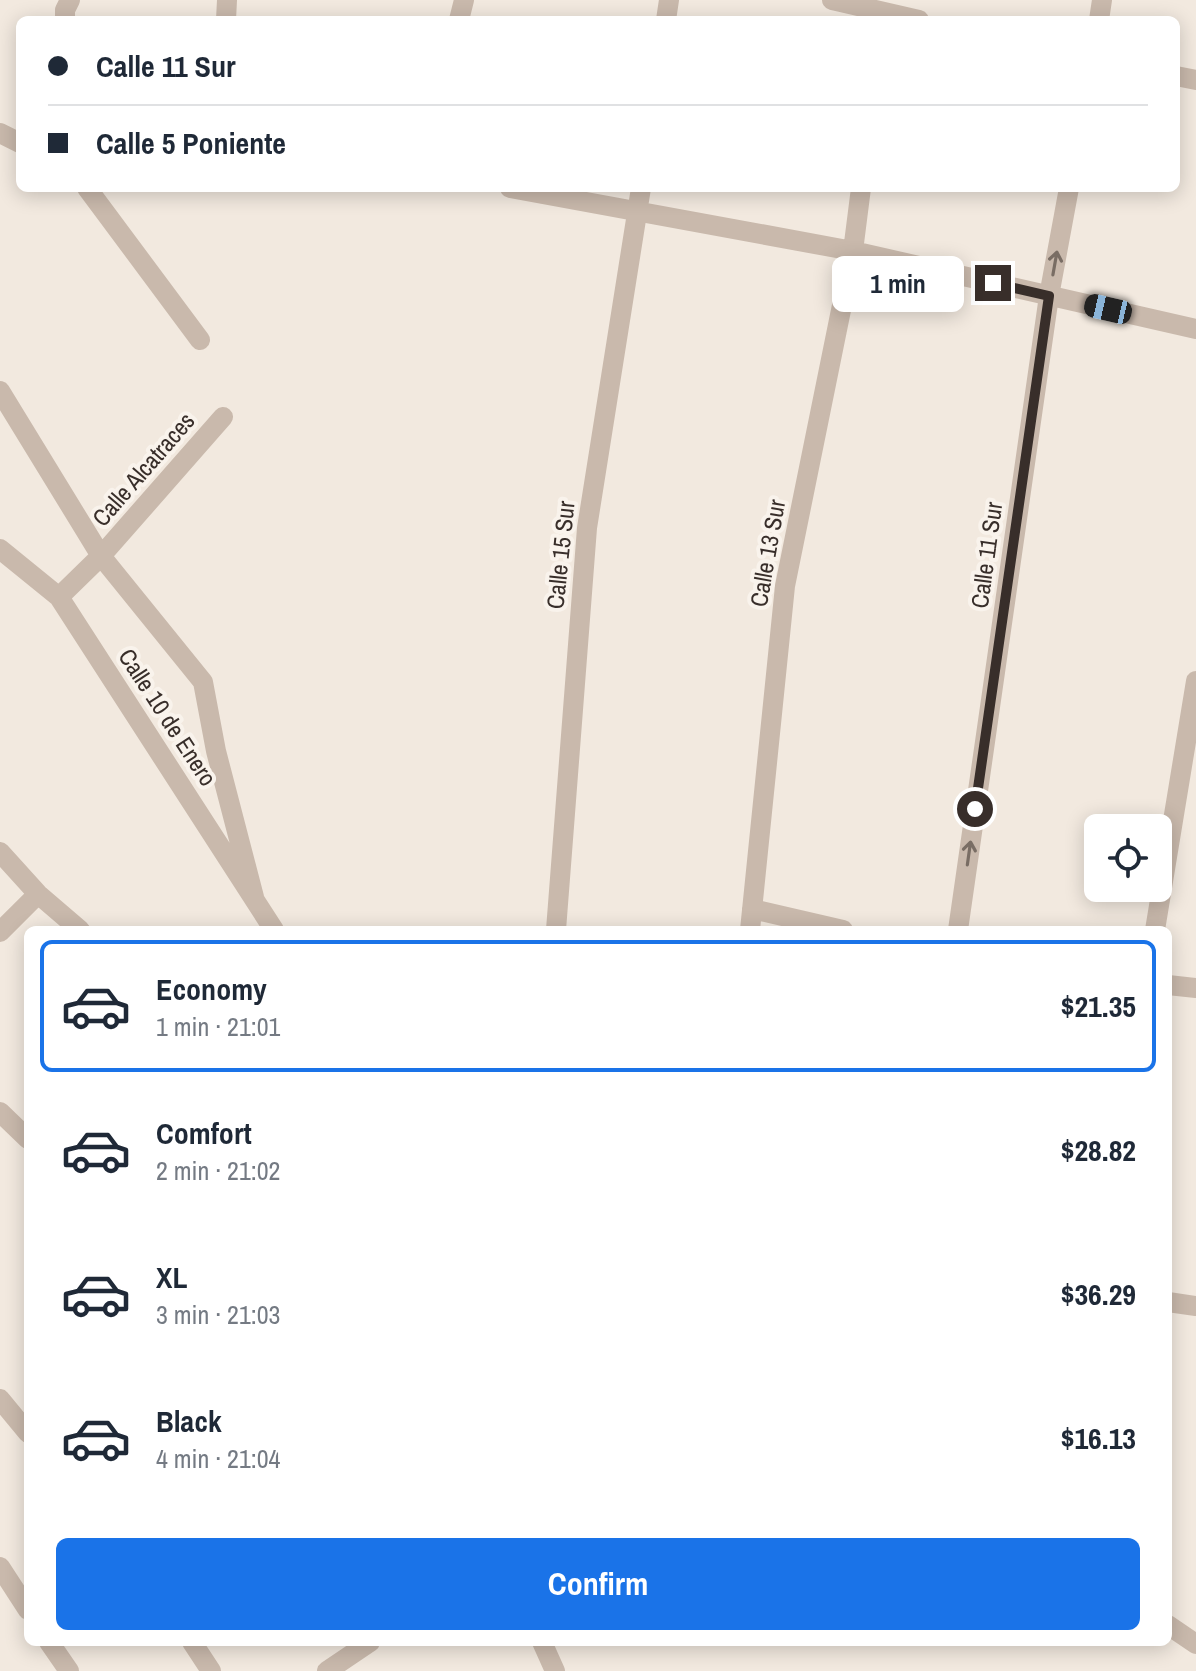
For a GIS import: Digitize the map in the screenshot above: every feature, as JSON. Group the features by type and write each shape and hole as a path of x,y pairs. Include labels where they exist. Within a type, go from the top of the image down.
{"street":[{"path":"832,0 903,16"},
{"path":"90,192 200,340"},
{"path":"532,192 853,251 1196,329"},
{"name":"Calle 15 Sur","path":"556,926 587,528 640,192"},
{"name":"Calle 13 Sur","path":"751,920 785,586 853,251 860,192"},
{"name":"Calle 11 Sur","path":"959,926 1049,296 1068,192"},
{"path":"0,391 101,556 203,682 216,751 254,897"},
{"name":"Calle Alcatraces","path":"59,597 101,556 223,417"},
{"name":"Calle 10 de Enero","path":"0,549 59,597 272,926"},
{"path":"1156,926 1196,681"},
{"path":"0,852 38,894 75,926"},
{"path":"0,932 38,894"},
{"path":"751,920 806,926"},
{"path":"1172,985 1196,988"},
{"path":"0,1112 24,1135"},
{"path":"1172,1303 1196,1306"},
{"path":"0,1399 24,1428"},
{"path":"0,1567 24,1604"},
{"path":"1172,1628 1196,1644"},
{"path":"52,1646 69,1671"},
{"path":"195,1646 211,1671"},
{"path":"327,1671 364,1646"},
{"path":"544,1646 555,1671"}],"route":[{"path":"975,809 1049,296 993,283"}]}
